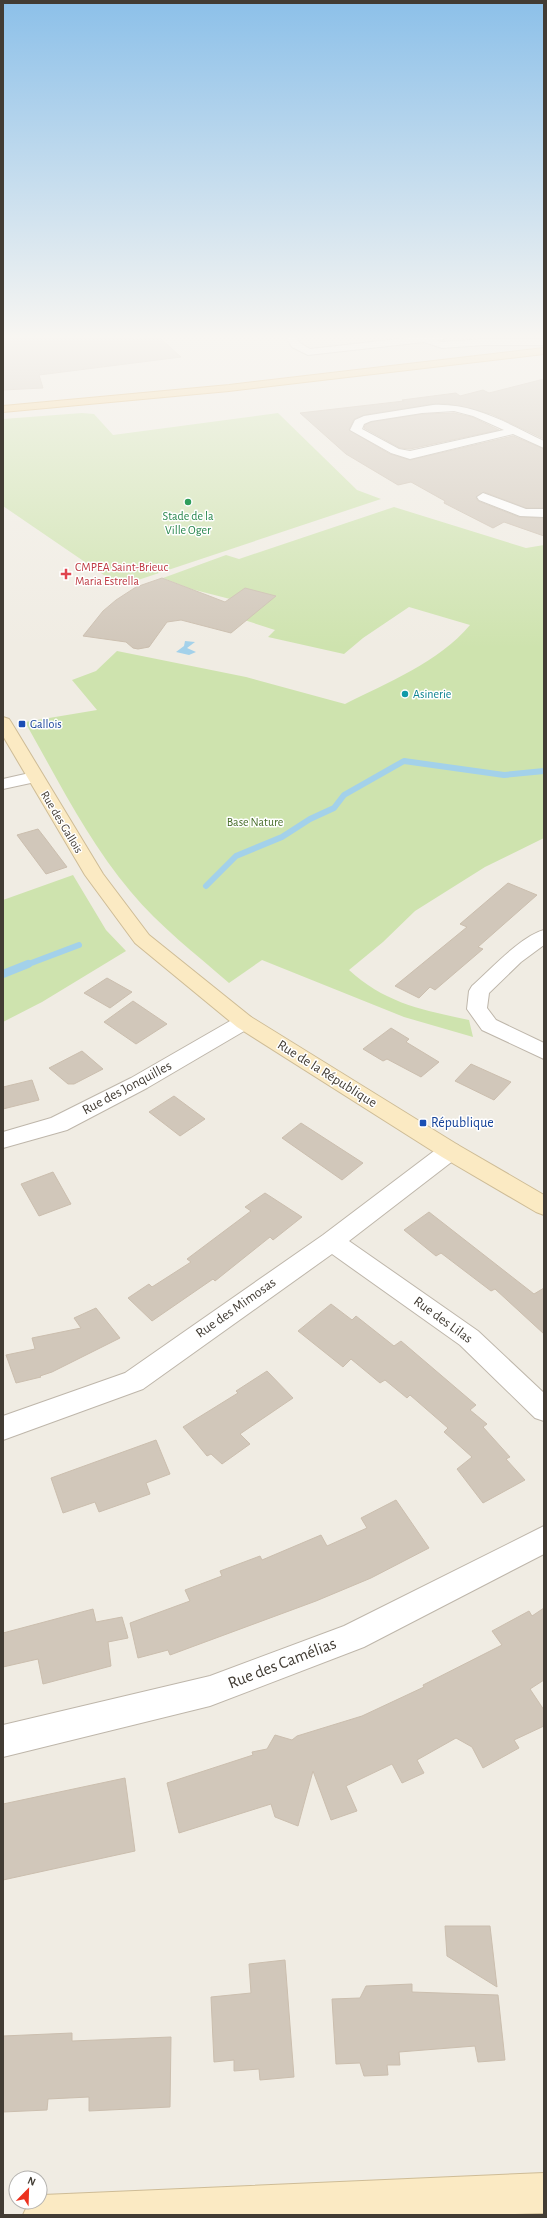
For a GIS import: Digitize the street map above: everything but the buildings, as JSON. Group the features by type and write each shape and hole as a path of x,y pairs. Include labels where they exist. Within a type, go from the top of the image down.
{"main road":[{"name":"Rue des Gallois","path":"3,722 34,777 94,875 126,919"},
{"name":"Rue de la République","path":"126,919 142,939 244,1022 450,1151 544,1206"},
{"path":"42,2215 489,2206 544,2193"}],"street":[{"path":"375,441 395,452 410,455 469,441"},
{"path":"534,441 544,445"},
{"path":"482,497 524,513 544,513"},
{"path":"3,784 34,777"},
{"path":"544,936 514,958 479,991 477,1009 489,1025 544,1052"},
{"name":"Rue des Jonquilles","path":"3,1140 59,1124 139,1083 244,1022"},
{"name":"Rue des Mimosas","path":"3,1428 134,1381 332,1241 450,1151"},
{"name":"Rue des Lilas","path":"332,1241 469,1338 544,1410"},
{"name":"Rue des Camélias","path":"3,1741 210,1691 353,1637 544,1539"}],"green space":[{"name":"Stade de la Ville Oger","path":"3,441 306,441 357,490 381,499 120,586 3,506"},
{"name":"Base Nature","path":"394,507 526,548 544,545 544,838 485,867 415,911 383,942 349,970 376,990 390,998 435,1013 469,1020 473,1037 404,1017 262,960 229,983 153,916 115,872 74,810 25,722 97,710 72,680 96,671 117,651 246,677 345,704 395,680 428,661 457,638 470,625 409,607 363,638 344,654 268,637 275,630 235,617 234,600 191,589 163,578 226,555 239,559"},
{"path":"73,875 106,930 126,951 42,1002 3,1022 3,900"}],"water":[{"path":"185,641 195,642 187,648 196,652 189,655 176,652 184,646"}],"waterway":[{"path":"206,886 236,856 282,837 310,819 334,808 344,795 404,761 504,775 544,771"},
{"path":"26,965 79,945"},
{"path":"3,974 28,964"}],"place":[{"name":"Stade de la Ville Oger","path":"188,502"},
{"name":"CMPEA Saint-Brieuc Maria Estrella","path":"66,574"},
{"name":"Asinerie","path":"405,694"},
{"name":"Gallois","path":"22,724"},
{"name":"République","path":"423,1123"}]}
